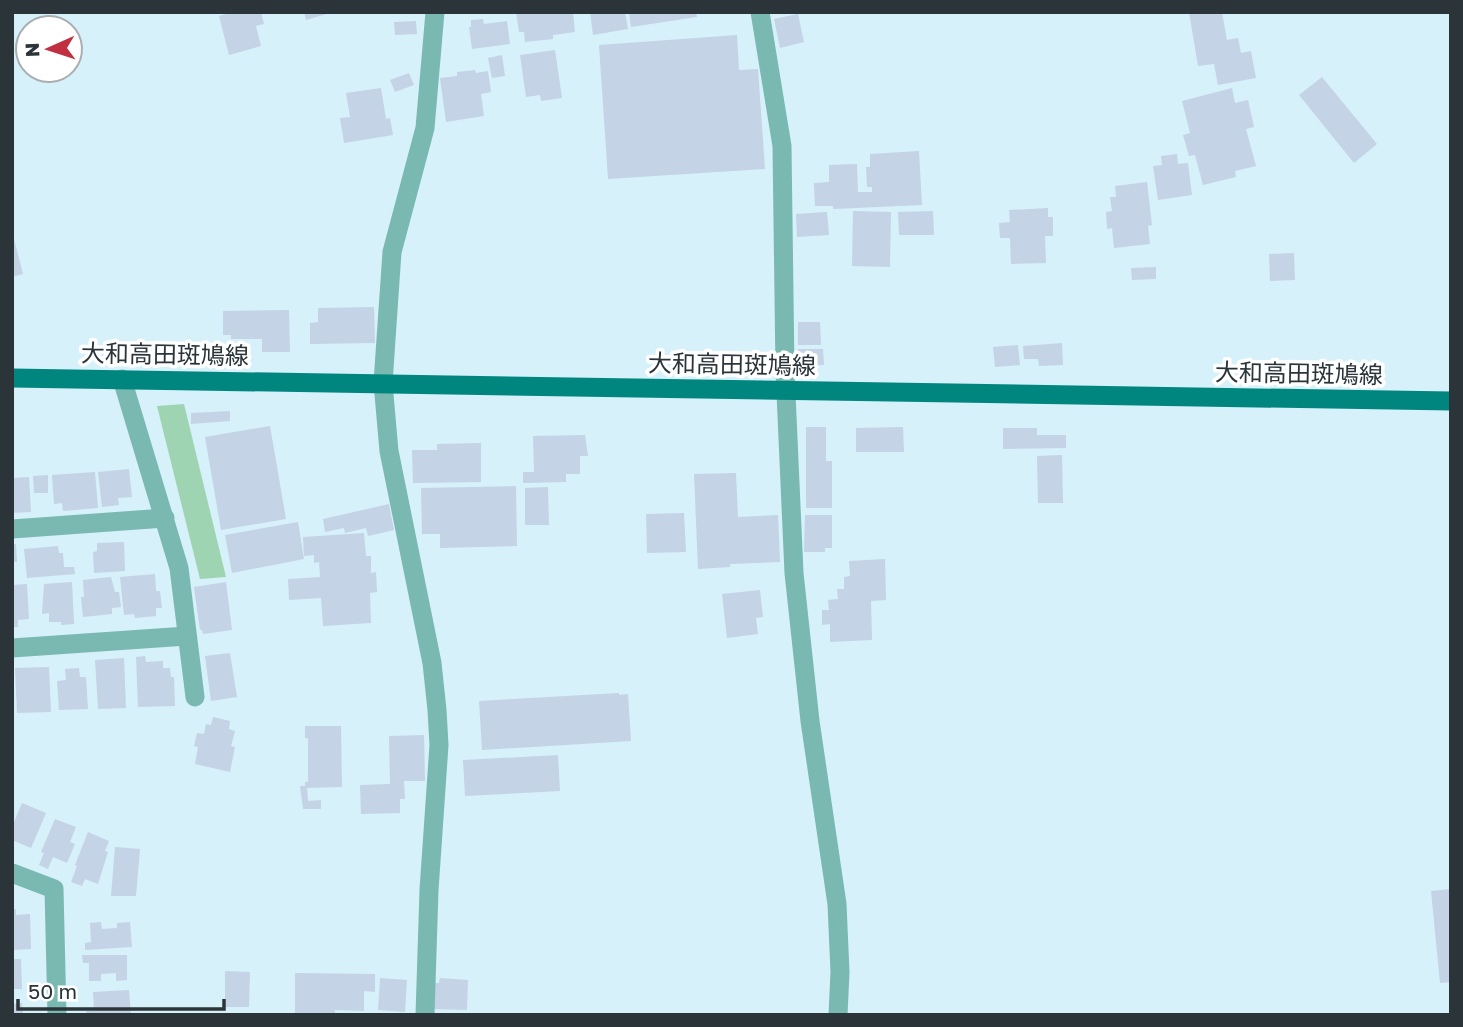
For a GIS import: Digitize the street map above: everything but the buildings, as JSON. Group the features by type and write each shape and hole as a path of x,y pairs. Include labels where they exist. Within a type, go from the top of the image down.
{"main road":[{"name":"大和高田斑鳩線","path":"12,378 1451,401"}],"street":[{"path":"425,1015 429,890 438,759 437,710 432,663 389,450 383,383 392,253 425,128 435,12"},
{"path":"760,12 782,146 794,573 810,721 837,904 840,972 838,1015"},
{"path":"122,379 179,568 195,697"},
{"path":"12,530 165,519"},
{"path":"12,648 187,636"},
{"path":"12,873 54,889 57,1015"}],"green space":[{"path":"184,404 226,577 200,579 157,406"}]}
